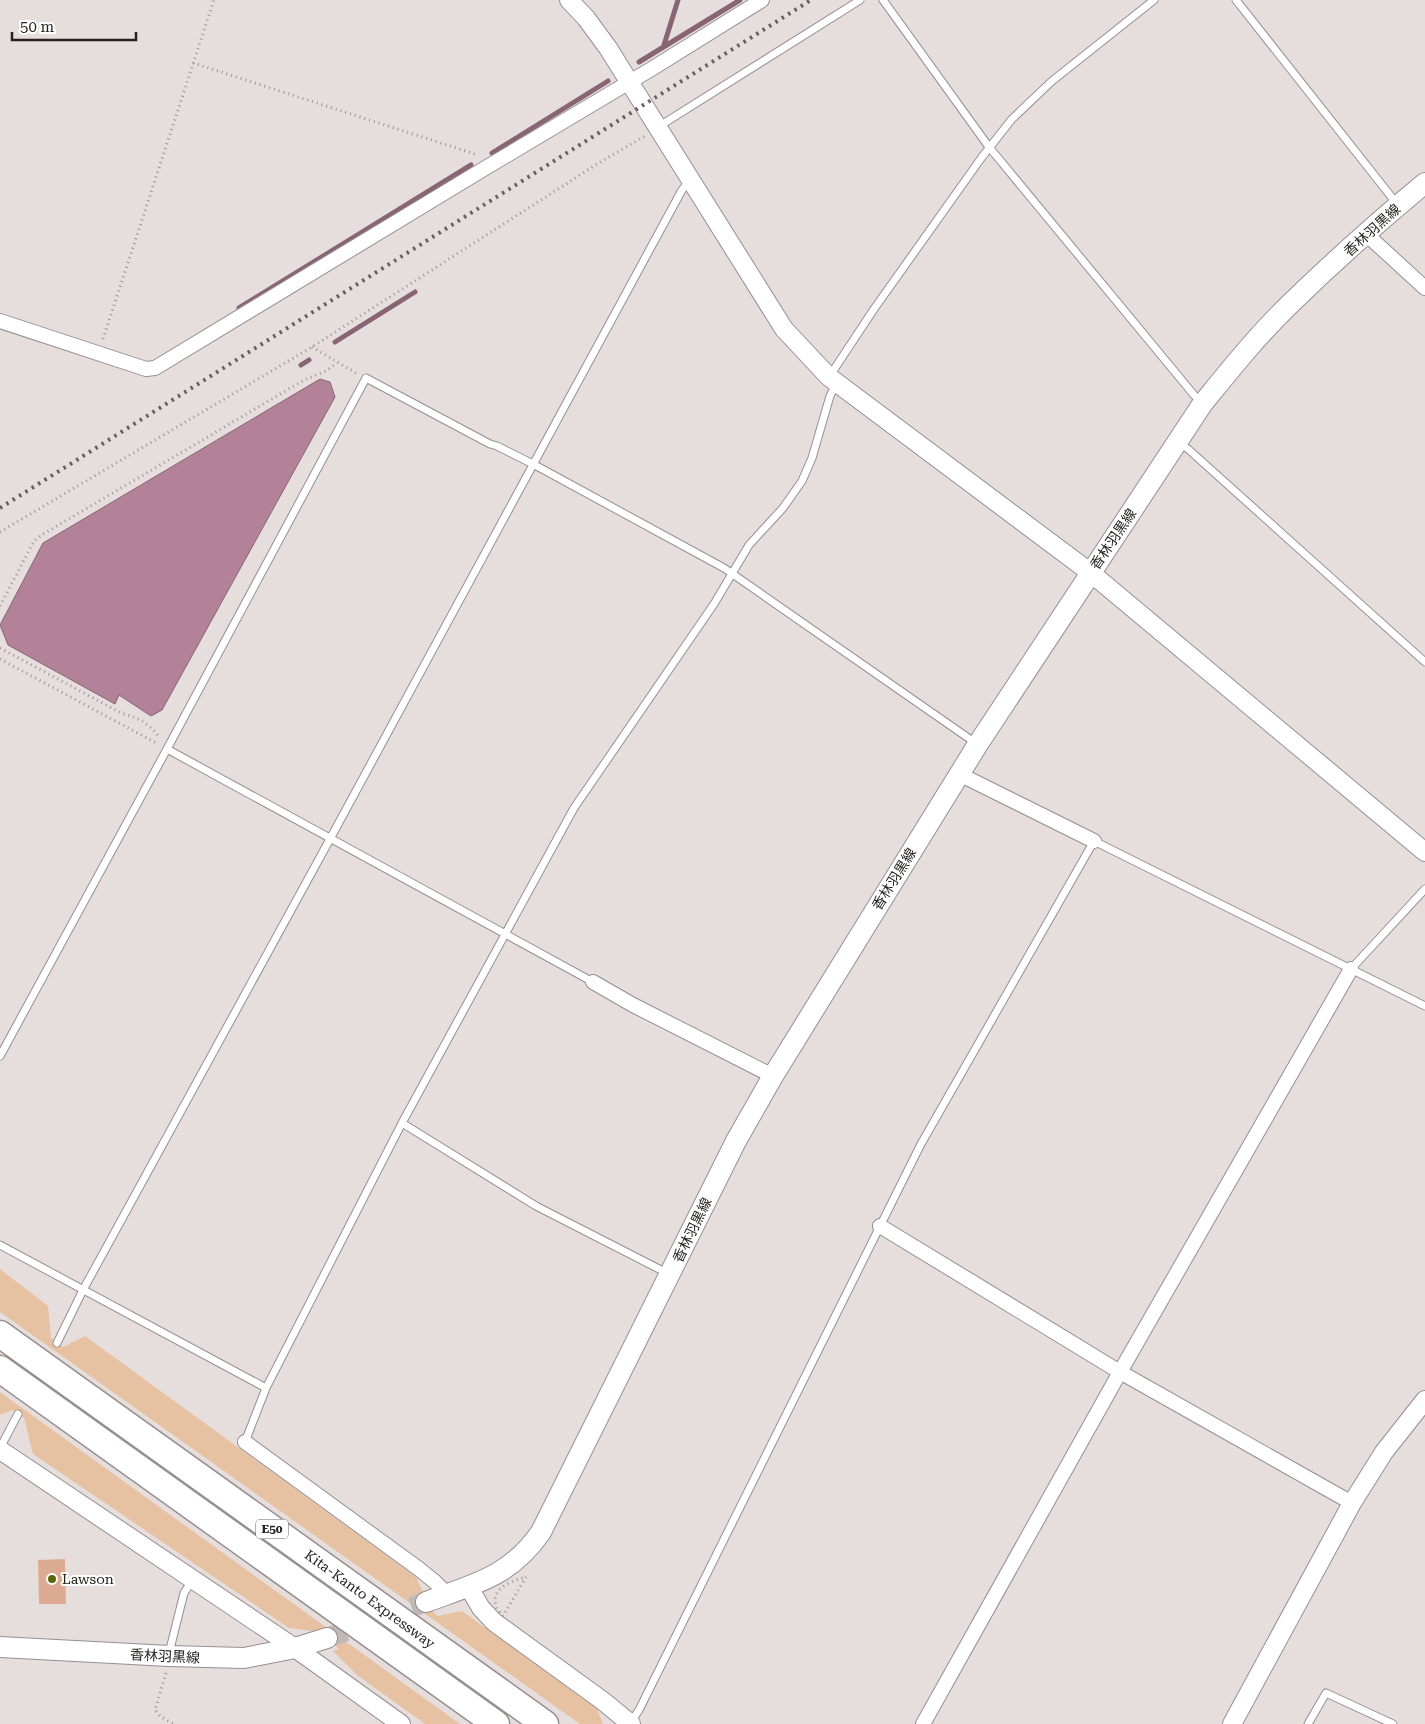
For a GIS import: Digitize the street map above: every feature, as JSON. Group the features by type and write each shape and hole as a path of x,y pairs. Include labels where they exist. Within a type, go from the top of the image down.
{"highway":[{"name":"Kita-Kanto Expressway","path":"0,1334 545,1724"},
{"name":"Kita-Kanto Expressway","path":"0,1370 496,1724"}],"main road":[{"name":"香林羽黒線","path":"426,1602 491,1577 514,1563 541,1532 736,1141 772,1076 978,744 1203,404 1244,354 1288,306 1398,205 1425,183"},
{"name":"香林羽黒線","path":"0,1647 244,1658 295,1648 327,1638"}],"street":[{"path":"568,0 599,34 784,328 832,381 1090,573 1425,852"},
{"path":"0,321 146,369 155,368 762,0"},
{"path":"1366,234 1425,288"},
{"path":"959,774 1094,841"},
{"path":"923,1724 1120,1372 1351,969"},
{"path":"593,982 650,1014 772,1076"},
{"path":"880,1226 1120,1372 1352,1503"},
{"path":"1232,1724 1352,1503 1384,1452 1425,1400"},
{"path":"245,1442 419,1569 447,1594"},
{"path":"0,1449 295,1648 401,1724"},
{"path":"468,1586 487,1616 603,1701 630,1724"}],"lane":[{"path":"658,128 860,0"},
{"path":"882,0 989,147 1203,404"},
{"path":"245,1442 266,1388 402,1123 504,933 574,808 714,604 749,545 783,508 802,481 812,458 830,396 832,381 874,309 989,147 1026,105 1052,81 1154,0"},
{"path":"1236,0 1398,205"},
{"path":"57,1343 83,1290 682,190 690,180"},
{"path":"0,1056 366,378 490,444 533,464 732,573 978,744"},
{"path":"1178,442 1425,662"},
{"path":"167,749 593,982"},
{"path":"630,1724 648,1692 921,1144 1094,841 1425,1006"},
{"path":"1351,969 1425,889"},
{"path":"402,1123 536,1206 670,1274"},
{"path":"0,1244 266,1388"},
{"path":"0,1449 18,1414"},
{"path":"169,1656 184,1594 193,1579"},
{"path":"1308,1724 1326,1693 1393,1724"}],"path":[{"path":"99,353 214,0"},
{"path":"193,63 479,155 487,167"},
{"path":"0,532 312,347 597,164 658,128"},
{"path":"312,347 366,378"},
{"path":"0,606 34,541 40,536 304,380 326,371 337,363"},
{"path":"0,648 123,714 132,716 152,727 167,749"},
{"path":"0,659 167,749"},
{"path":"526,1578 514,1600 503,1616 496,1606 496,1599 500,1590 510,1582 526,1578"},
{"path":"169,1656 155,1710 160,1716 173,1724"}],"shaded area":[{"path":"320,379 330,382 335,397 162,710 151,716 119,695 115,704 8,645 0,625 43,543"},
{"path":"0,1269 48,1306 51,1338 63,1347 85,1336 416,1577 423,1592 419,1594 437,1616 462,1611 597,1709 603,1724 580,1724 0,1312"},
{"path":"0,1392 460,1724 425,1724 357,1675 333,1651 339,1649 319,1630 289,1628 33,1454 24,1418 13,1410 0,1415"}],"building":[{"path":"65,1559 66,1604 39,1604 38,1560"}],"waterway":[{"path":"664,45 678,0"},
{"path":"639,62 740,0"},
{"path":"492,153 608,81"},
{"path":"239,308 471,165"},
{"path":"335,342 415,292"},
{"path":"301,365 309,360"}],"tunnel":[{"path":"327,1638 426,1602"}],"railway":[{"path":"0,508 811,0"}],"place":[{"name":"Lawson","path":"52,1579"}]}
